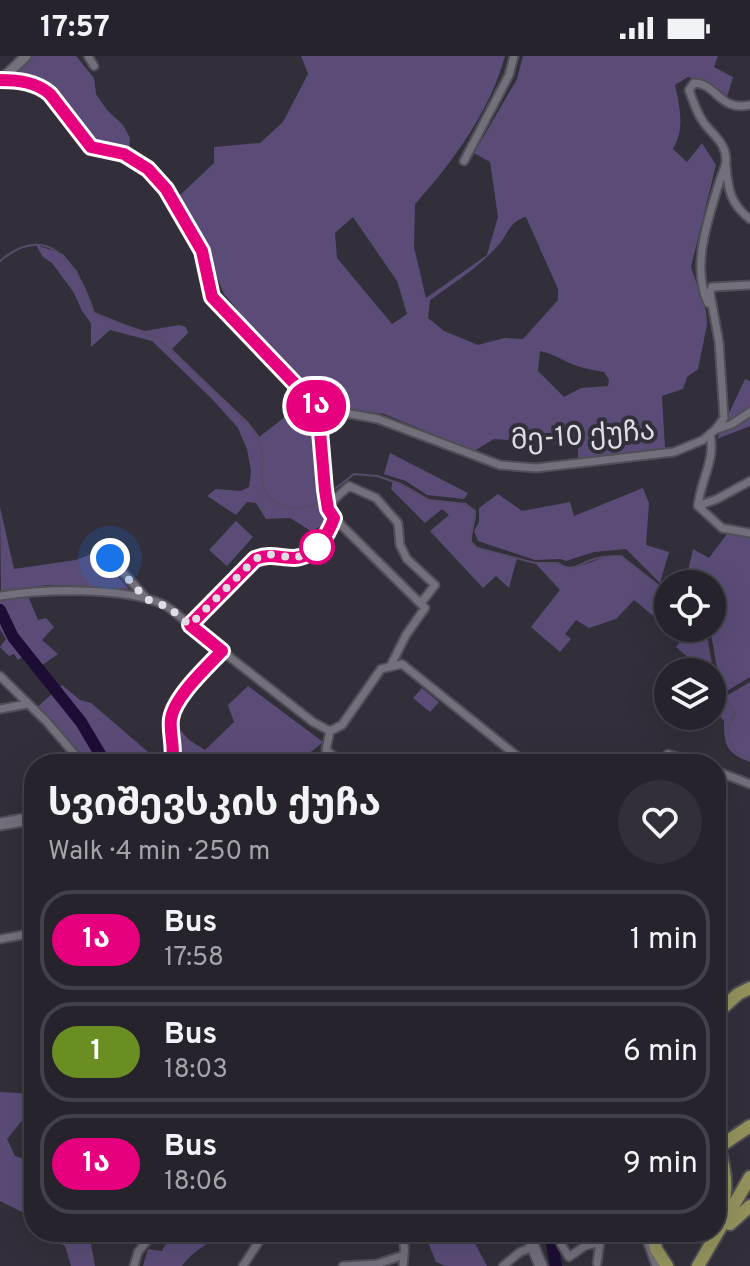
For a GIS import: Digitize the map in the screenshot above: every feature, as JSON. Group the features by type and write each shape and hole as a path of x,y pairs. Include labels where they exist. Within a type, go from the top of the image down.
{"highway":[{"path":"726,1005 750,988"},
{"path":"726,1144 750,1126"},
{"path":"726,1217 750,1177"},
{"path":"726,1225 750,1206"},
{"path":"655,1242 667,1266"},
{"path":"698,1265 712,1242"}],"main road":[{"path":"0,824 24,820"},
{"path":"531,1242 541,1266"}],"street":[{"path":"1,80 26,56"},
{"path":"88,56 94,66"},
{"path":"464,161 509,75 514,56"},
{"path":"1,80 32,83 43,88 91,147 124,154 156,178 189,224 202,251 212,297 318,408 326,499 334,518 425,608 406,635 391,665"},
{"path":"750,105 726,104 701,83 690,86 703,123 724,149 731,199 750,219"},
{"path":"714,316 702,285 702,253 726,162"},
{"path":"698,506 699,489 710,466 713,432 724,418 719,342 710,293 712,287 750,285"},
{"name":"მე-10 ქუჩა","path":"318,408 378,419 500,465 536,468 674,452 750,412"},
{"path":"698,506 750,481"},
{"path":"326,499 349,486 376,498 398,523 400,545 407,559 435,585 421,603"},
{"path":"698,506 722,528 750,533"},
{"path":"190,625 255,559 267,554 296,558 310,552 326,537 334,518"},
{"path":"110,558 146,599"},
{"path":"2,595 70,590 146,599 168,607 313,722 330,731"},
{"path":"174,754 171,728 174,709 222,651"},
{"path":"330,731 342,725 381,669 402,664 515,754"},
{"path":"0,676 74,754"},
{"path":"0,709 27,704"},
{"path":"330,731 326,750 331,754"},
{"path":"726,775 750,784"},
{"path":"0,939 24,935"},
{"path":"134,1266 138,1252 146,1242"},
{"path":"243,1266 259,1242"},
{"path":"403,1266 404,1242"},
{"path":"561,1242 569,1257 585,1246 600,1242 597,1263"},
{"path":"648,1242 656,1266"},
{"path":"503,1266 520,1252 533,1247"},
{"path":"343,1266 377,1264 404,1255"}],"shaded area":[{"path":"31,56 76,56 94,78 96,94 123,125 130,138 129,151 111,145 92,144 50,89 20,77 17,72 20,66"},
{"path":"301,56 505,56 490,96 469,135 415,204 414,247 426,298 487,255 498,217 490,162 474,153 517,79 523,56 718,56 714,67 733,77 726,100 699,80 688,77 675,85 680,126 673,149 687,162 702,143 716,165 691,267 706,311 707,325 698,369 687,377 683,389 662,396 665,448 578,459 578,445 494,439 474,451 384,414 335,407 312,391 279,360 224,294 195,224 178,197 214,163 214,147 260,143 283,122 308,74","holes":["353,217 397,281 407,314 392,324 337,258 335,233","526,217 558,289 558,300 523,339 504,338 478,345 444,331 428,318 430,300 485,259","540,351 577,366 604,372 609,380 608,386 581,388 564,397 538,371"]},
{"path":"36,245 63,254 77,271 94,313 101,317 145,331 179,325 186,327 188,333 172,349 248,423 258,438 304,402 315,413 326,524 311,531 290,518 266,519 256,503 247,502 236,515 207,496 216,489 241,491 249,487 251,471 247,449 238,428 152,341 110,330 91,347 91,323 74,293"},
{"path":"745,379 750,381 750,426 717,439"},
{"path":"390,453 468,493 464,499 427,495 406,481 384,474"},
{"path":"393,481 429,500 466,504 475,511 471,542 477,548 517,558 509,588 496,576 483,588 430,531 449,515 442,509 425,523 391,489"},
{"path":"643,488 649,503 646,545 669,552 664,570 654,570 654,577 626,549 594,552 566,561 535,560 478,541 474,531 479,522 479,508 498,494 522,511 570,502 574,516"},
{"path":"0,507 14,569 76,560 91,554 100,569 106,563 129,589 47,585 1,592"},
{"path":"236,521 253,537 227,566 209,550"},
{"path":"750,531 750,677 727,691 726,658 715,658 712,642 726,642 726,570 688,570 693,549 709,558 727,534"},
{"path":"610,556 621,556 654,582 654,616 634,600 616,619 589,628 576,620 565,634 571,639 560,652 531,627 560,590 535,563 576,567"},
{"path":"28,596 38,620 46,618 54,627 42,640 58,654 38,668 26,655 18,660 14,654 9,656 0,647 6,639 0,629 0,600"},
{"path":"680,642 707,642 710,658 689,658 676,647"},
{"path":"750,682 750,762 731,751 725,736 726,696"},
{"path":"62,685 80,700 91,703 150,754 76,754 42,710 35,709"},
{"path":"248,686 323,742 308,754 181,754 177,751 177,726 189,740 205,750 234,722 228,705"},
{"path":"422,688 439,702 430,712 413,698"},
{"path":"0,1092 24,1093 24,1118 7,1139 15,1156 24,1159 24,1213 0,1201"},
{"path":"58,1242 91,1243 95,1266 71,1266 65,1246"},
{"path":"167,1242 210,1242 182,1266 143,1266 148,1249 162,1251"},
{"path":"428,1242 474,1242 487,1266 445,1266 436,1262"}],"waterway":[{"path":"0,261 18,249 34,245 48,247 60,254 80,280 94,313 159,339 248,423 257,435 262,450 262,479 267,495 275,502 293,508 307,507 324,499"},
{"path":"328,494 354,474 377,476 401,484 429,500 466,504 475,511 471,542 477,548 535,563 558,563 568,568 601,557 621,556 654,582"},
{"path":"0,610 13,637 81,722 100,754"},
{"path":"707,642 713,676 735,714 729,729 731,742 736,753 750,759"},
{"path":"552,1242 556,1266"}],"bus line":[{"name":"1ა","path":"0,80 32,83 43,88 91,147 124,154 148,169 166,189 189,224 202,251 212,297 318,408 325,490 328,509 334,518 330,530 317,546 303,556 267,554 255,559 190,625 222,651 174,709 171,728 174,754"}],"route":[{"path":"110,558 146,599 168,607 190,625 255,559 267,554 296,558 317,547"}]}
